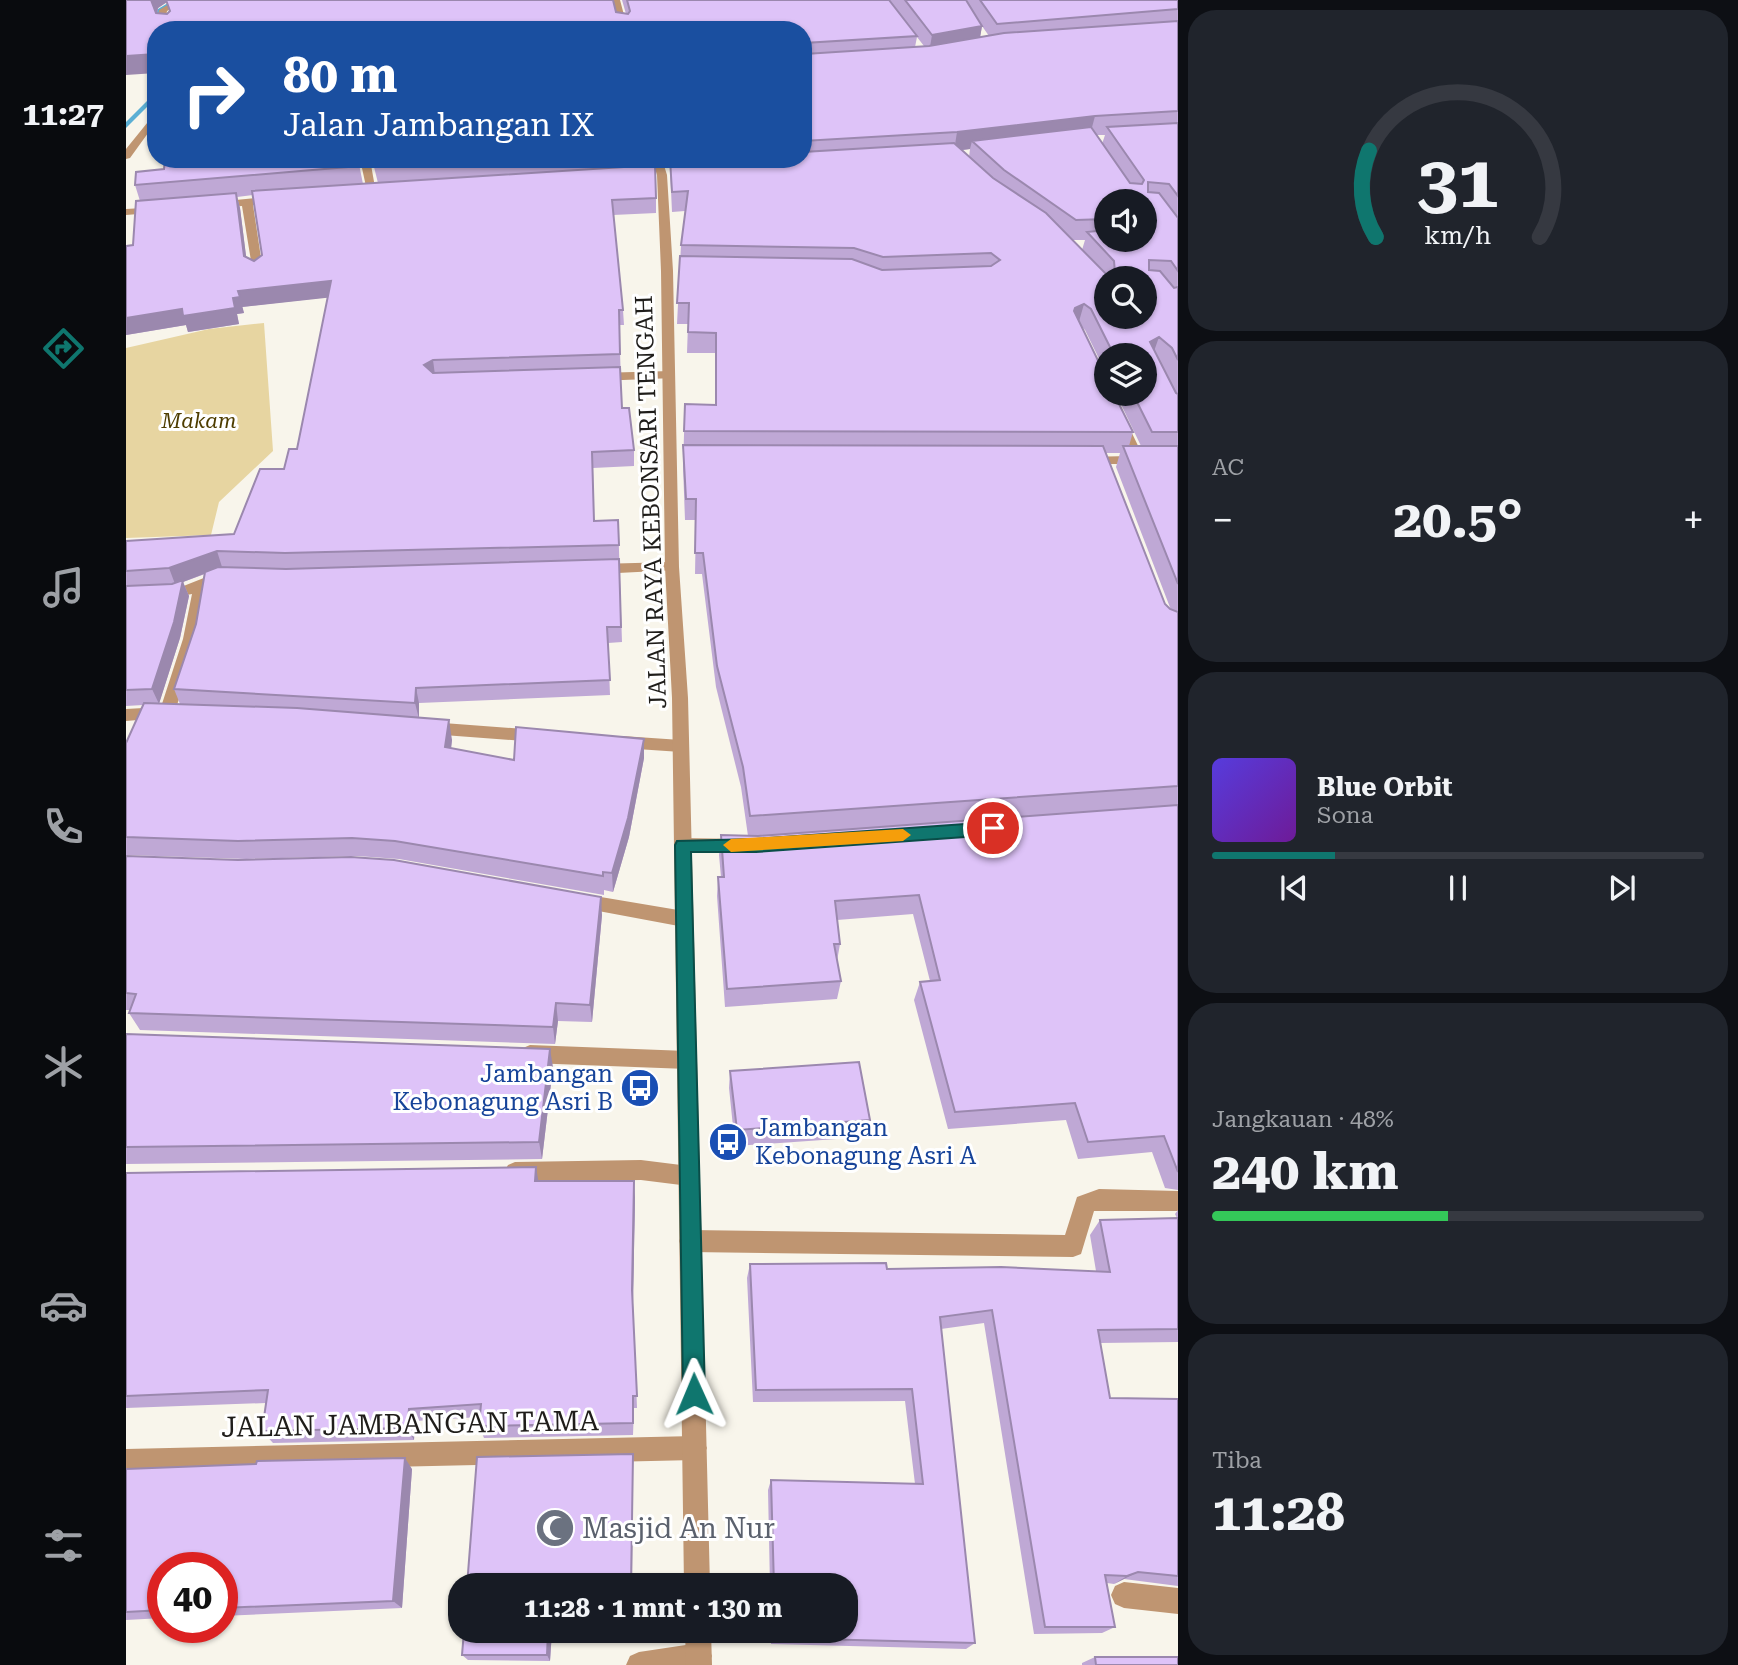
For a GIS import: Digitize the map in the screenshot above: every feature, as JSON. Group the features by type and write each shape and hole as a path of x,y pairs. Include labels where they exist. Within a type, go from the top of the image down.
{"street":[{"path":"164,21 163,10 183,0"},
{"path":"616,0 622,21"},
{"path":"126,156 147,127"},
{"path":"367,168 372,191"},
{"name":"JALAN RAYA KEBONSARI TENGAH","path":"660,168 674,271 670,375 679,459 672,567 681,747 697,1573"},
{"path":"358,192 386,190"},
{"path":"206,205 289,198"},
{"path":"247,202 257,271"},
{"path":"126,212 166,209"},
{"path":"587,378 670,375"},
{"path":"1113,406 1139,461"},
{"path":"1069,461 1106,467 1139,461 1178,460"},
{"path":"576,570 672,567"},
{"path":"126,595 178,592 214,576 235,575"},
{"path":"126,715 174,713 201,583"},
{"path":"411,727 560,738"},
{"path":"600,741 681,747"},
{"path":"683,845 756,846"},
{"path":"562,897 684,919"},
{"path":"509,1054 687,1060"},
{"path":"488,1172 641,1170 689,1176"},
{"path":"690,1241 1073,1246 1085,1204 1099,1199 1178,1201"},
{"name":"JALAN JAMBANGAN TAMA","path":"126,1461 695,1448"},
{"path":"1124,1595 1178,1601"},
{"path":"639,1665 699,1651"}],"green space":[{"name":"Makam","path":"264,323 273,451 219,502 211,535 126,538 126,348 209,329"}],"building":[{"path":"126,0 151,0 156,13 167,14 170,11 166,0 613,0 616,12 628,14 630,11 627,0 889,0 917,36 812,43 812,21 147,21 147,55 126,56"},
{"path":"905,0 966,0 982,26 932,35"},
{"path":"980,0 1178,0 1178,9 997,24"},
{"path":"1178,21 1178,111 1095,116 957,132 812,140 812,54 929,46 1004,33"},
{"path":"1178,123 1178,196 1169,184 1148,182 1148,189 1094,189 1094,219 1076,220 1004,170 972,141 1091,127 1130,183 1142,184 1144,180 1107,127"},
{"path":"954,143 993,178 1046,213 1098,266 1094,266 1094,315 1084,304 1074,311 1094,352 1094,406 1120,406 1133,432 684,431 685,404 716,405 716,333 688,332 689,303 677,303 680,256 852,259 882,270 991,266 1000,260 991,253 883,257 854,248 681,245 688,191 672,192 671,168 812,168 812,151"},
{"path":"335,168 135,185 136,172 164,169"},
{"path":"608,168 655,168 656,198 612,200 623,310 619,310 620,354 433,360 424,365 433,373 620,367 622,408 629,408 634,450 592,452 594,521 618,520 619,545 285,553 217,551 169,568 126,571 126,541 234,534 260,469 284,469 289,449 297,449 331,281 238,291 240,297 233,298 235,308 183,316 182,309 126,318 126,246 133,245 136,201 236,193 244,256 254,261 262,255 252,191"},
{"path":"1159,193 1178,218 1178,271 1171,261 1149,260 1149,266 1114,266 1114,261 1106,252 1157,252"},
{"path":"1157,271 1174,288 1178,287 1178,360 1172,348 1159,337 1151,343 1108,343 1101,329 1157,329"},
{"path":"1157,356 1178,394 1178,432 1152,432 1139,406 1157,406"},
{"path":"683,445 1103,446 1165,604 1178,612 1178,786 750,816 743,767 717,666 703,553 695,553 696,499 686,499"},
{"path":"1123,446 1178,446 1178,584"},
{"path":"619,559 621,627 607,627 610,680 416,688 415,703 174,689 196,624 205,572 218,567 286,569"},
{"path":"183,580 174,622 152,689 126,690 126,586 172,584"},
{"path":"144,703 297,708 449,720 445,747 514,760 516,727 644,739 628,818 612,873 603,872 603,876 395,841 352,838 238,841 126,837 126,743"},
{"path":"1178,805 1178,1172 1164,1136 1088,1142 1075,1103 955,1112 920,982 940,980 919,895 835,901 840,944 834,944 841,981 727,989 718,877 724,877 721,835 758,836"},
{"path":"126,856 238,860 351,857 394,860 601,897 590,1005 556,1003 553,1027 129,1013 136,994 126,993"},
{"path":"126,1034 550,1049 539,1142 126,1147"},
{"path":"859,1062 870,1120 737,1130 730,1071"},
{"path":"536,1167 535,1181 634,1181 632,1290 637,1396 633,1396 633,1423 479,1426 481,1404 409,1409 407,1428 262,1431 268,1390 126,1396 126,1173"},
{"path":"1178,1218 1178,1329 1098,1330 1110,1398 1178,1399 1178,1576 1138,1572 1127,1576 1105,1575 1115,1627 1045,1627 992,1310 940,1317 975,1643 858,1640 858,1573 774,1573 771,1480 923,1484 912,1389 756,1390 750,1264 886,1263 887,1269 1001,1267 1110,1272 1100,1220"},
{"name":"Masjid An Nur","path":"633,1454 631,1573 468,1573 477,1457"},
{"path":"405,1458 393,1601 238,1607 238,1552 147,1552 147,1611 126,1612 126,1469 256,1464 257,1461"},
{"path":"463,1643 548,1643 547,1655 462,1655"},
{"path":"1095,1657 1178,1657 1178,1665 1096,1665"}],"waterway":[{"path":"153,21 151,15 177,0"},
{"path":"126,126 147,104"}],"slow traffic":[{"path":"731,845 756,846 903,835"}],"place":[{"name":"Jambangan Kebonagung Asri B","path":"640,1088"},
{"name":"Jambangan Kebonagung Asri A","path":"728,1142"},
{"name":"Masjid An Nur","path":"555,1528"}],"route":[{"path":"694,1394 683,845 756,846 993,828"}]}
